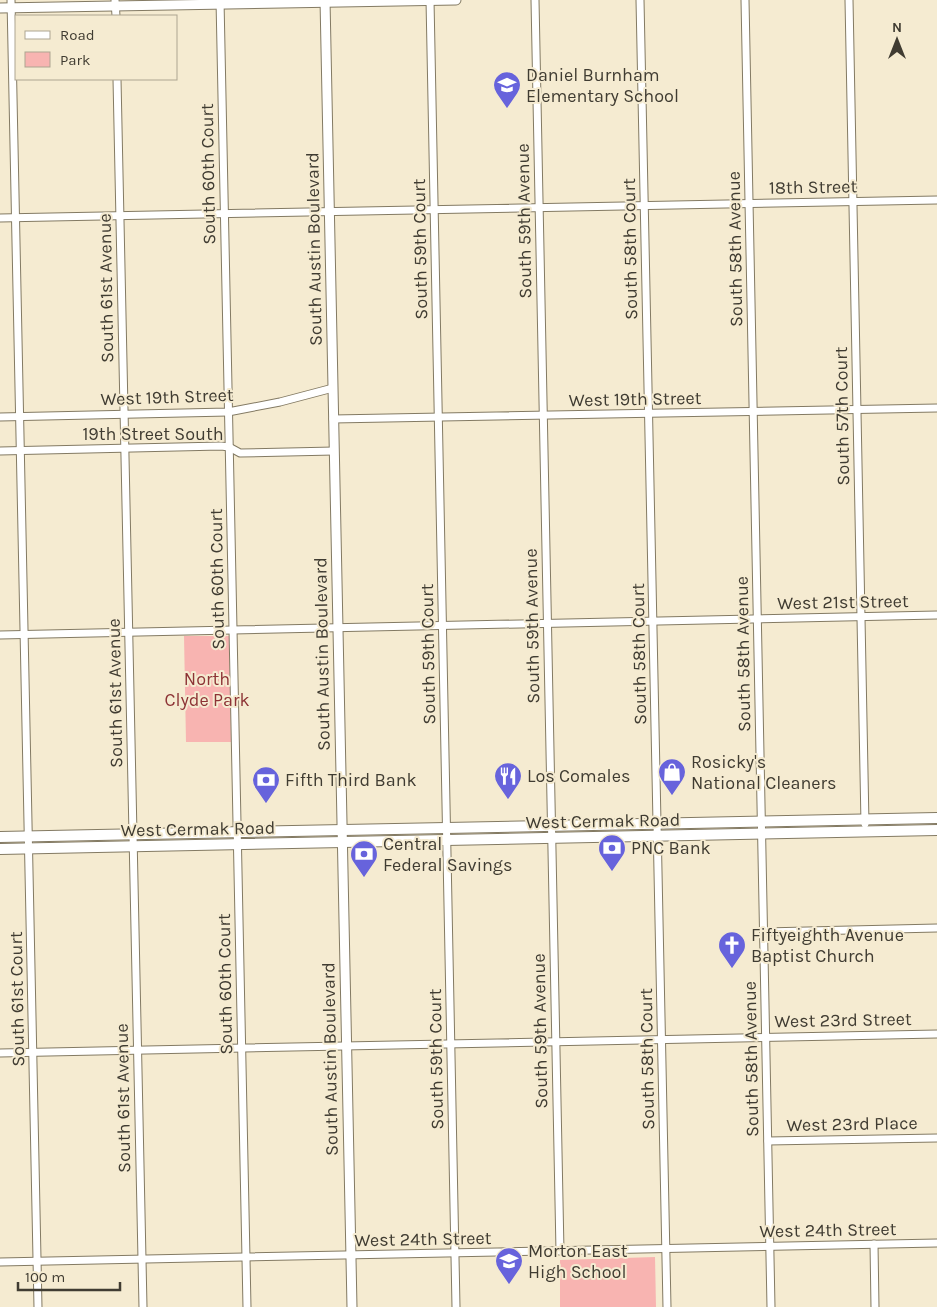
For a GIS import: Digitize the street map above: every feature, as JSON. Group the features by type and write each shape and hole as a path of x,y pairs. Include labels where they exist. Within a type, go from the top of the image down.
{"main road":[{"name":"West Cermak Road","path":"0,837 937,818"},
{"name":"West Cermak Road","path":"0,849 937,830"}],"street":[{"name":"South 59th Court","path":"430,0 456,1307"},
{"path":"0,8 11,4 456,0"},
{"name":"South 59th Avenue","path":"534,0 560,1251"},
{"name":"South 58th Court","path":"640,0 667,1307"},
{"name":"South 58th Avenue","path":"746,0 771,1307"},
{"name":"South 57th Court","path":"849,0 866,832"},
{"name":"South Austin Boulevard","path":"325,1 352,1307"},
{"name":"South 60th Court","path":"220,2 247,1307"},
{"name":"South 61st Court","path":"11,4 38,1307"},
{"name":"South 61st Avenue","path":"117,80 143,1307"},
{"name":"18th Street","path":"0,218 937,200"},
{"name":"West 19th Street","path":"0,417 228,412 280,402 333,388"},
{"name":"West 19th Street","path":"334,419 937,408"},
{"name":"19th Street South","path":"0,451 220,446 229,447 240,453 334,451"},
{"name":"West 21st Street","path":"0,635 937,615"},
{"path":"764,932 937,928"},
{"name":"West 23rd Street","path":"0,1053 937,1034"},
{"name":"West 23rd Place","path":"768,1141 937,1138"},
{"name":"West 24th Street","path":"0,1262 937,1243"},
{"path":"874,1244 875,1307"}],"green space":[{"name":"North Clyde Park","path":"184,636 229,636 231,742 186,742"},
{"path":"655,1257 656,1307 560,1307 560,1260"}],"place":[{"name":"Daniel Burnham Elementary School","path":"507,109"},
{"name":"Rosicky's National Cleaners","path":"672,796"},
{"name":"Los Comales","path":"508,800"},
{"name":"Fifth Third Bank","path":"266,804"},
{"name":"PNC Bank","path":"612,872"},
{"name":"Central Federal Savings","path":"364,878"},
{"name":"Fiftyeighth Avenue Baptist Church","path":"732,969"},
{"name":"Morton East High School","path":"509,1285"}]}
